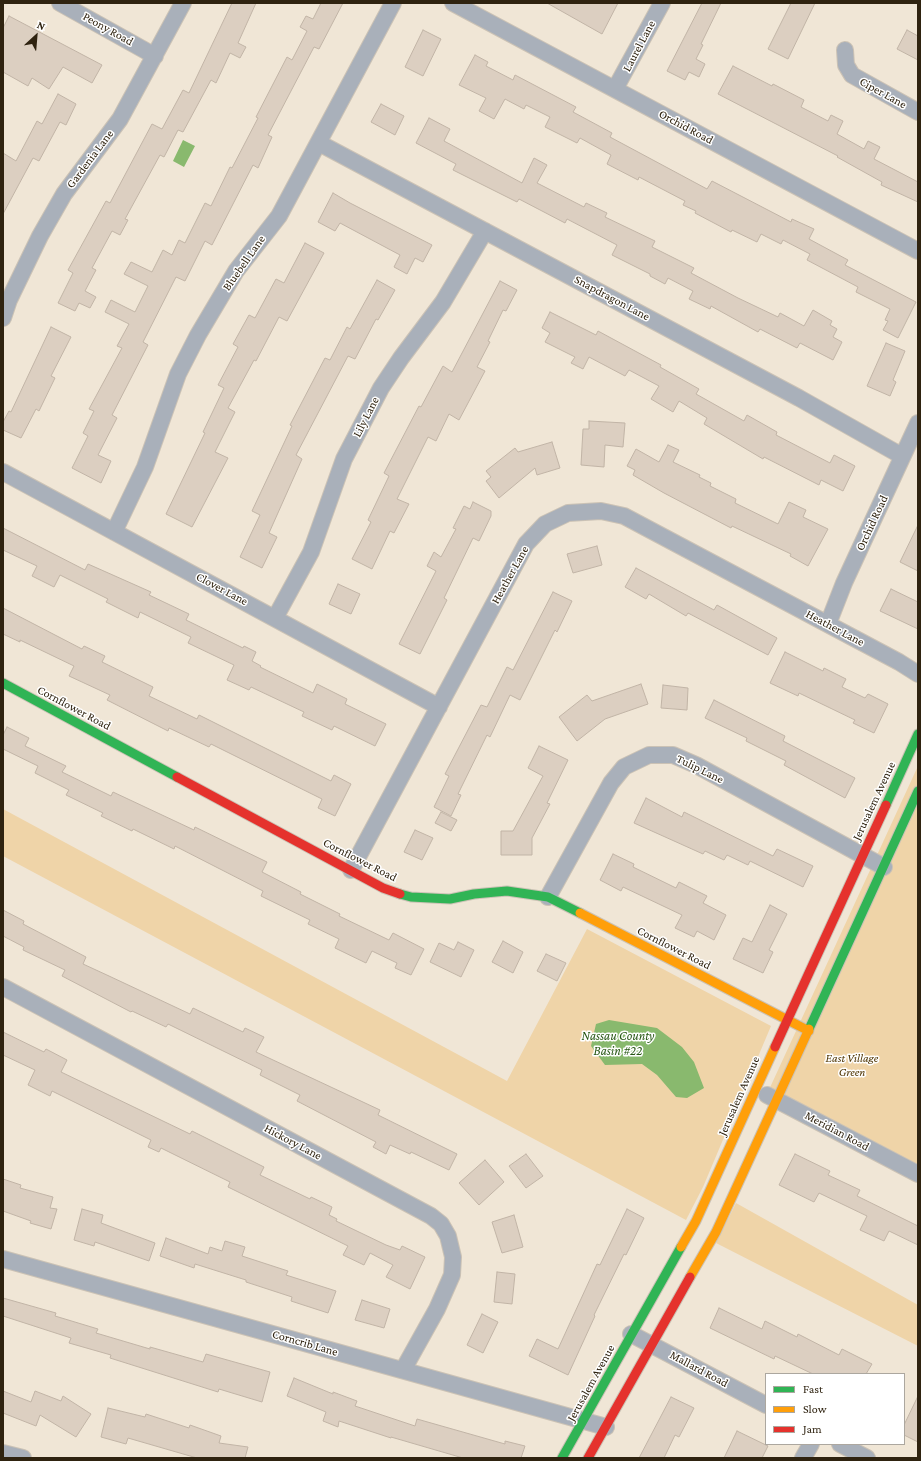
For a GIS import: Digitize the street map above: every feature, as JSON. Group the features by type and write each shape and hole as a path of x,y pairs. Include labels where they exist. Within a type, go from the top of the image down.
{"main road":[{"name":"Cornflower Road","path":"3,683 383,888 411,897 450,898 507,891 548,897 809,1030"},
{"name":"Jerusalem Avenue","path":"562,1458 696,1221 786,1019 918,734"},
{"path":"588,1458 716,1232 918,791"}],"street":[{"name":"Peony Road","path":"60,3 155,56"},
{"name":"Gardenia Lane","path":"3,318 9,300 48,222 64,194 120,119 183,3"},
{"name":"Bluebell Lane","path":"114,532 145,467 178,374 198,335 236,271 279,216 393,3"},
{"name":"Orchid Road","path":"453,3 918,251"},
{"name":"Laurel Lane","path":"615,89 662,3"},
{"name":"Ciper Lane","path":"845,50 846,65 852,75 918,112"},
{"name":"Snapdragon Lane","path":"319,143 799,398 902,456"},
{"name":"Lily Lane","path":"276,618 311,552 344,459 381,388 401,358 443,302 486,231"},
{"name":"Orchid Road","path":"828,624 844,583 918,423"},
{"name":"Clover Lane","path":"3,472 439,707"},
{"name":"Heather Lane","path":"352,870 526,544 545,524 568,513 602,511 624,516 899,662 918,674"},
{"name":"Tulip Lane","path":"548,897 611,783 624,768 649,755 673,755 696,765 884,867"},
{"name":"Hickory Lane","path":"3,987 431,1216 441,1224 448,1236 453,1257 452,1275 437,1309 403,1370"},
{"name":"Meridian Road","path":"756,1089 918,1174"},
{"name":"Corncrib Lane","path":"3,1259 606,1427"},
{"name":"Mallard Road","path":"631,1334 765,1404"},
{"path":"804,1458 810,1445"},
{"path":"842,1445 867,1458"},
{"path":"3,1452 23,1458"}],"green space":[{"name":"East Village Green","path":"918,766 918,1174 767,1094"},
{"path":"3,809 507,1081 587,929 771,1026 703,1187 686,1220 3,856"},
{"path":"736,1203 918,1305 918,1346 716,1243"}],"water":[{"path":"183,140 195,146 184,167 173,161"},
{"name":"Nassau County Basin #22","path":"609,1020 657,1028 682,1047 694,1062 704,1088 687,1098 676,1097 657,1075 642,1064 605,1065 591,1046 596,1024"}],"building":[{"path":"232,3 256,3 238,43 246,47 240,58 230,53 216,83 211,80 183,132 178,130 164,157 160,155 125,219 128,220 120,235 112,231 92,268 96,270 85,291 96,297 90,308 79,303 75,311 58,303 73,273 68,270 106,201 110,203 152,124 162,129 183,90 189,93"},
{"path":"321,3 343,3 319,49 314,47 268,135 272,137 258,168 253,165 212,245 205,241 185,281 176,277 143,342 148,345 112,415 117,418 98,455 111,461 101,483 72,468 88,436 83,433 94,411 89,409 122,348 117,346 129,324 105,312 111,300 135,312 148,286 124,274 131,262 152,272 163,250 172,255 179,240 185,243 205,203 211,206 230,167 232,168 258,118 256,117 287,57 292,60 307,31 300,27 306,16 313,19"},
{"path":"547,3 618,3 602,34"},
{"path":"702,3 721,3 701,44 703,45 696,59 705,64 699,77 689,72 685,80 667,71"},
{"path":"791,3 815,3 788,59 768,49"},
{"path":"9,16 102,65 92,83 63,67 49,89 32,78 28,86 3,72 3,28"},
{"path":"423,30 441,39 423,76 405,67"},
{"path":"907,30 918,36 918,60 897,49"},
{"path":"475,55 488,62 486,66 513,80 515,75 576,107 573,112 612,133 610,137 707,189 712,181 791,222 792,219 814,229 809,239 848,260 845,265 916,302 898,338 883,330 888,321 885,320 890,309 856,292 858,287 807,260 810,254 783,240 781,244 761,234 757,242 732,230 731,232 683,205 685,201 639,177 638,180 607,164 611,155 580,138 577,143 545,127 550,117 526,105 524,109 505,99 494,119 479,111 486,98 459,85"},
{"path":"733,66 804,100 801,107 828,121 831,115 843,121 837,134 864,149 868,141 880,147 874,159 918,182 918,202 881,185 882,182 837,157 838,156 718,94"},
{"path":"58,94 76,104 66,125 60,122 39,161 33,158 3,214 3,153 16,161 37,121 42,124"},
{"path":"381,104 404,116 395,135 371,122"},
{"path":"429,118 450,129 444,141 522,183 534,158 547,165 537,183 584,207 586,203 607,213 605,217 655,241 652,247 694,268 691,273 738,298 778,317 780,313 804,326 813,310 832,321 830,325 837,329 833,337 842,342 833,360 800,343 797,348 760,329 758,332 711,306 710,309 689,299 693,291 668,278 665,284 650,276 650,274 612,255 617,245 567,219 565,223 519,199 517,202 453,170 456,164 416,143"},
{"path":"333,193 432,245 423,262 415,258 407,274 394,267 400,255 340,223 335,231 318,222"},
{"path":"305,243 324,253 287,321 279,317 256,361 254,360 228,408 235,412 215,452 228,458 192,527 166,514 205,433 203,432 224,388 218,385 238,347 233,344 249,315 255,318 276,279 284,283"},
{"path":"377,280 395,290 378,320 376,319 355,359 348,356 296,455 302,459 269,533 277,537 262,568 240,557 260,515 252,511 292,426 290,425 325,358 330,360 347,327 350,329"},
{"path":"500,281 517,290 506,311 503,310 488,341 490,342 477,367 485,371 459,420 449,414 436,441 428,437 397,499 409,504 394,533 390,531 372,569 352,559 371,522 368,520 389,476 384,473 419,406 421,407 443,366 452,372"},
{"path":"550,312 596,335 598,331 661,365 660,367 699,389 696,394 744,421 747,415 777,432 776,435 830,463 834,455 855,466 843,491 821,480 819,485 764,457 763,459 704,424 707,418 679,401 673,412 651,399 659,386 629,370 625,376 589,357 583,369 571,363 575,357 545,342 550,333 542,328"},
{"path":"51,327 71,337 51,376 55,378 39,411 36,409 21,438 3,430 3,422 9,411 11,412"},
{"path":"886,343 905,351 893,380 896,382 890,396 867,386"},
{"path":"589,421 625,423 623,447 605,445 604,467 581,465 583,429 589,429"},
{"path":"552,442 560,468 537,475 535,468 499,498 486,481 491,477 486,471 515,448 518,452"},
{"path":"668,445 679,450 673,462 700,475 699,477 711,483 710,486 736,499 735,503 778,524 789,502 806,510 803,517 828,529 808,566 790,556 791,554 732,526 731,528 633,475 635,470 627,466 636,449 659,462"},
{"path":"473,502 491,511 491,516 479,541 473,538 444,598 447,600 420,654 399,644 436,571 427,566 434,552 441,557 456,529 453,528 464,506 470,509"},
{"path":"918,525 918,571 900,562"},
{"path":"3,528 85,570 88,564 151,592 149,595 189,614 186,620 243,648 244,646 256,652 252,661 261,666 260,667 313,693 317,684 347,699 345,704 386,724 375,746 334,726 332,730 302,716 304,712 251,687 249,690 227,680 234,665 188,643 191,637 140,612 138,618 106,602 108,599 60,575 54,587 32,576 37,566 3,550"},
{"path":"597,546 602,565 573,573 567,554"},
{"path":"636,568 714,610 717,605 777,638 768,655 688,613 686,616 649,594 646,599 625,587"},
{"path":"338,584 360,594 351,614 329,604"},
{"path":"891,589 918,602 918,629 880,611"},
{"path":"553,592 572,601 557,632 555,630 520,700 510,695 490,737 487,735 458,794 461,795 451,816 434,807 449,776 445,774 481,705 487,707 507,667 513,670"},
{"path":"3,608 82,649 84,646 105,656 102,662 153,687 149,696 197,719 199,715 331,781 334,775 351,784 335,816 318,808 322,799 211,744 209,747 169,728 168,731 107,700 110,695 69,676 74,666 20,640 20,642 3,634"},
{"path":"785,652 823,671 824,668 846,679 842,687 865,698 868,694 888,704 874,733 853,723 855,720 799,693 798,696 770,683"},
{"path":"641,684 648,704 605,719 577,741 559,717 587,695 592,701"},
{"path":"663,685 688,688 687,710 661,708"},
{"path":"714,700 785,736 783,741 855,778 845,798 784,765 786,761 746,741 747,738 705,718"},
{"path":"7,727 29,738 25,746 66,766 62,772 111,796 113,792 194,830 195,827 267,862 262,872 301,892 300,894 340,914 339,916 389,940 393,933 424,949 411,975 395,968 397,963 372,951 366,963 335,948 339,939 308,924 310,920 261,896 263,891 175,846 174,849 133,829 132,831 101,816 103,813 66,795 69,790 35,773 38,766 3,749 3,735"},
{"path":"539,746 568,760 547,803 550,804 532,838 532,855 501,855 501,831 513,831 543,776 528,768"},
{"path":"646,798 682,817 684,812 773,856 777,849 813,866 803,887 750,861 748,865 727,855 724,860 705,851 703,854 634,823"},
{"path":"441,812 457,820 451,831 435,823"},
{"path":"415,830 433,838 422,860 404,852"},
{"path":"613,854 634,864 633,867 676,888 679,882 707,896 703,903 726,915 714,940 697,931 694,937 675,928 682,915 623,887 621,891 600,880"},
{"path":"770,905 787,914 769,950 773,952 763,973 733,959 743,938 752,942"},
{"path":"3,910 24,921 23,924 86,957 83,964 190,1014 193,1008 243,1032 245,1028 264,1037 256,1052 380,1110 378,1115 457,1154 449,1170 411,1152 410,1154 390,1145 386,1154 373,1147 376,1142 297,1101 300,1095 260,1075 262,1070 168,1024 166,1027 132,1011 131,1012 62,976 65,970 23,950 24,947 3,936"},
{"path":"503,941 523,952 513,973 492,962"},
{"path":"458,942 474,950 461,977 430,962 439,943 454,950"},
{"path":"546,954 566,963 557,981 537,971"},
{"path":"3,1032 44,1052 46,1049 67,1060 61,1072 190,1134 192,1131 264,1167 260,1175 310,1199 311,1197 332,1207 329,1215 337,1219 336,1221 386,1245 400,1250 402,1246 425,1257 410,1289 386,1277 393,1265 370,1253 364,1265 343,1255 348,1246 228,1187 230,1182 161,1148 159,1152 148,1147 151,1140 52,1091 50,1096 28,1085 35,1070 3,1055"},
{"path":"526,1154 543,1176 526,1188 509,1166"},
{"path":"795,1154 830,1171 828,1175 860,1190 857,1196 918,1226 918,1245 889,1231 884,1241 860,1230 867,1216 819,1193 814,1202 779,1185"},
{"path":"485,1160 504,1182 479,1205 459,1183"},
{"path":"3,1179 21,1185 20,1188 53,1197 50,1208 57,1209 51,1229 30,1223 31,1221 3,1211"},
{"path":"82,1209 103,1215 101,1223 155,1243 149,1261 95,1242 94,1246 74,1240"},
{"path":"627,1209 644,1218 626,1255 624,1254 594,1315 595,1316 568,1375 529,1356 537,1339 558,1349 597,1264 600,1265"},
{"path":"514,1215 523,1247 502,1253 492,1222"},
{"path":"166,1238 208,1254 210,1247 222,1251 225,1241 245,1247 242,1256 288,1271 286,1275 336,1291 328,1313 291,1301 292,1297 246,1282 246,1280 195,1264 194,1268 160,1256"},
{"path":"497,1272 515,1274 512,1304 494,1302"},
{"path":"3,1298 56,1313 55,1316 98,1329 96,1333 150,1349 150,1347 203,1362 206,1354 270,1372 262,1402 219,1389 218,1392 110,1358 111,1355 69,1343 71,1338 3,1316"},
{"path":"362,1300 390,1309 384,1328 355,1320"},
{"path":"719,1308 762,1329 765,1321 797,1337 798,1334 839,1355 842,1349 872,1364 867,1373 811,1373 775,1356 774,1359 710,1328"},
{"path":"482,1314 498,1322 483,1353 467,1345"},
{"path":"294,1378 333,1394 333,1392 357,1401 355,1406 415,1426 417,1419 505,1444 505,1441 525,1446 521,1458 463,1458 391,1438 339,1421 338,1427 323,1421 326,1412 287,1396"},
{"path":"3,1391 31,1402 35,1391 61,1401 63,1396 91,1414 76,1437 40,1415 36,1426 3,1413"},
{"path":"918,1396 918,1442 905,1436 905,1423"},
{"path":"671,1397 694,1408 679,1437 675,1435 664,1458 639,1458"},
{"path":"108,1408 145,1417 146,1414 189,1428 190,1425 221,1436 219,1443 248,1447 245,1458 197,1458 128,1438 126,1444 101,1437"},
{"path":"737,1431 768,1446 762,1458 724,1458"}],"traffic: fast":[{"path":"3,683 177,777"},
{"path":"886,805 918,734"},
{"path":"809,1029 918,791"},
{"path":"400,894 411,897 450,899 474,894 507,891 548,897 580,913"},
{"path":"562,1458 681,1247"}],"traffic: slow":[{"path":"580,913 809,1031"},
{"path":"690,1277 716,1232 809,1029"},
{"path":"681,1247 696,1221 775,1047"}],"traffic: jam":[{"path":"177,777 383,888 400,894"},
{"path":"775,1047 886,805"},
{"path":"588,1458 690,1277"}]}
